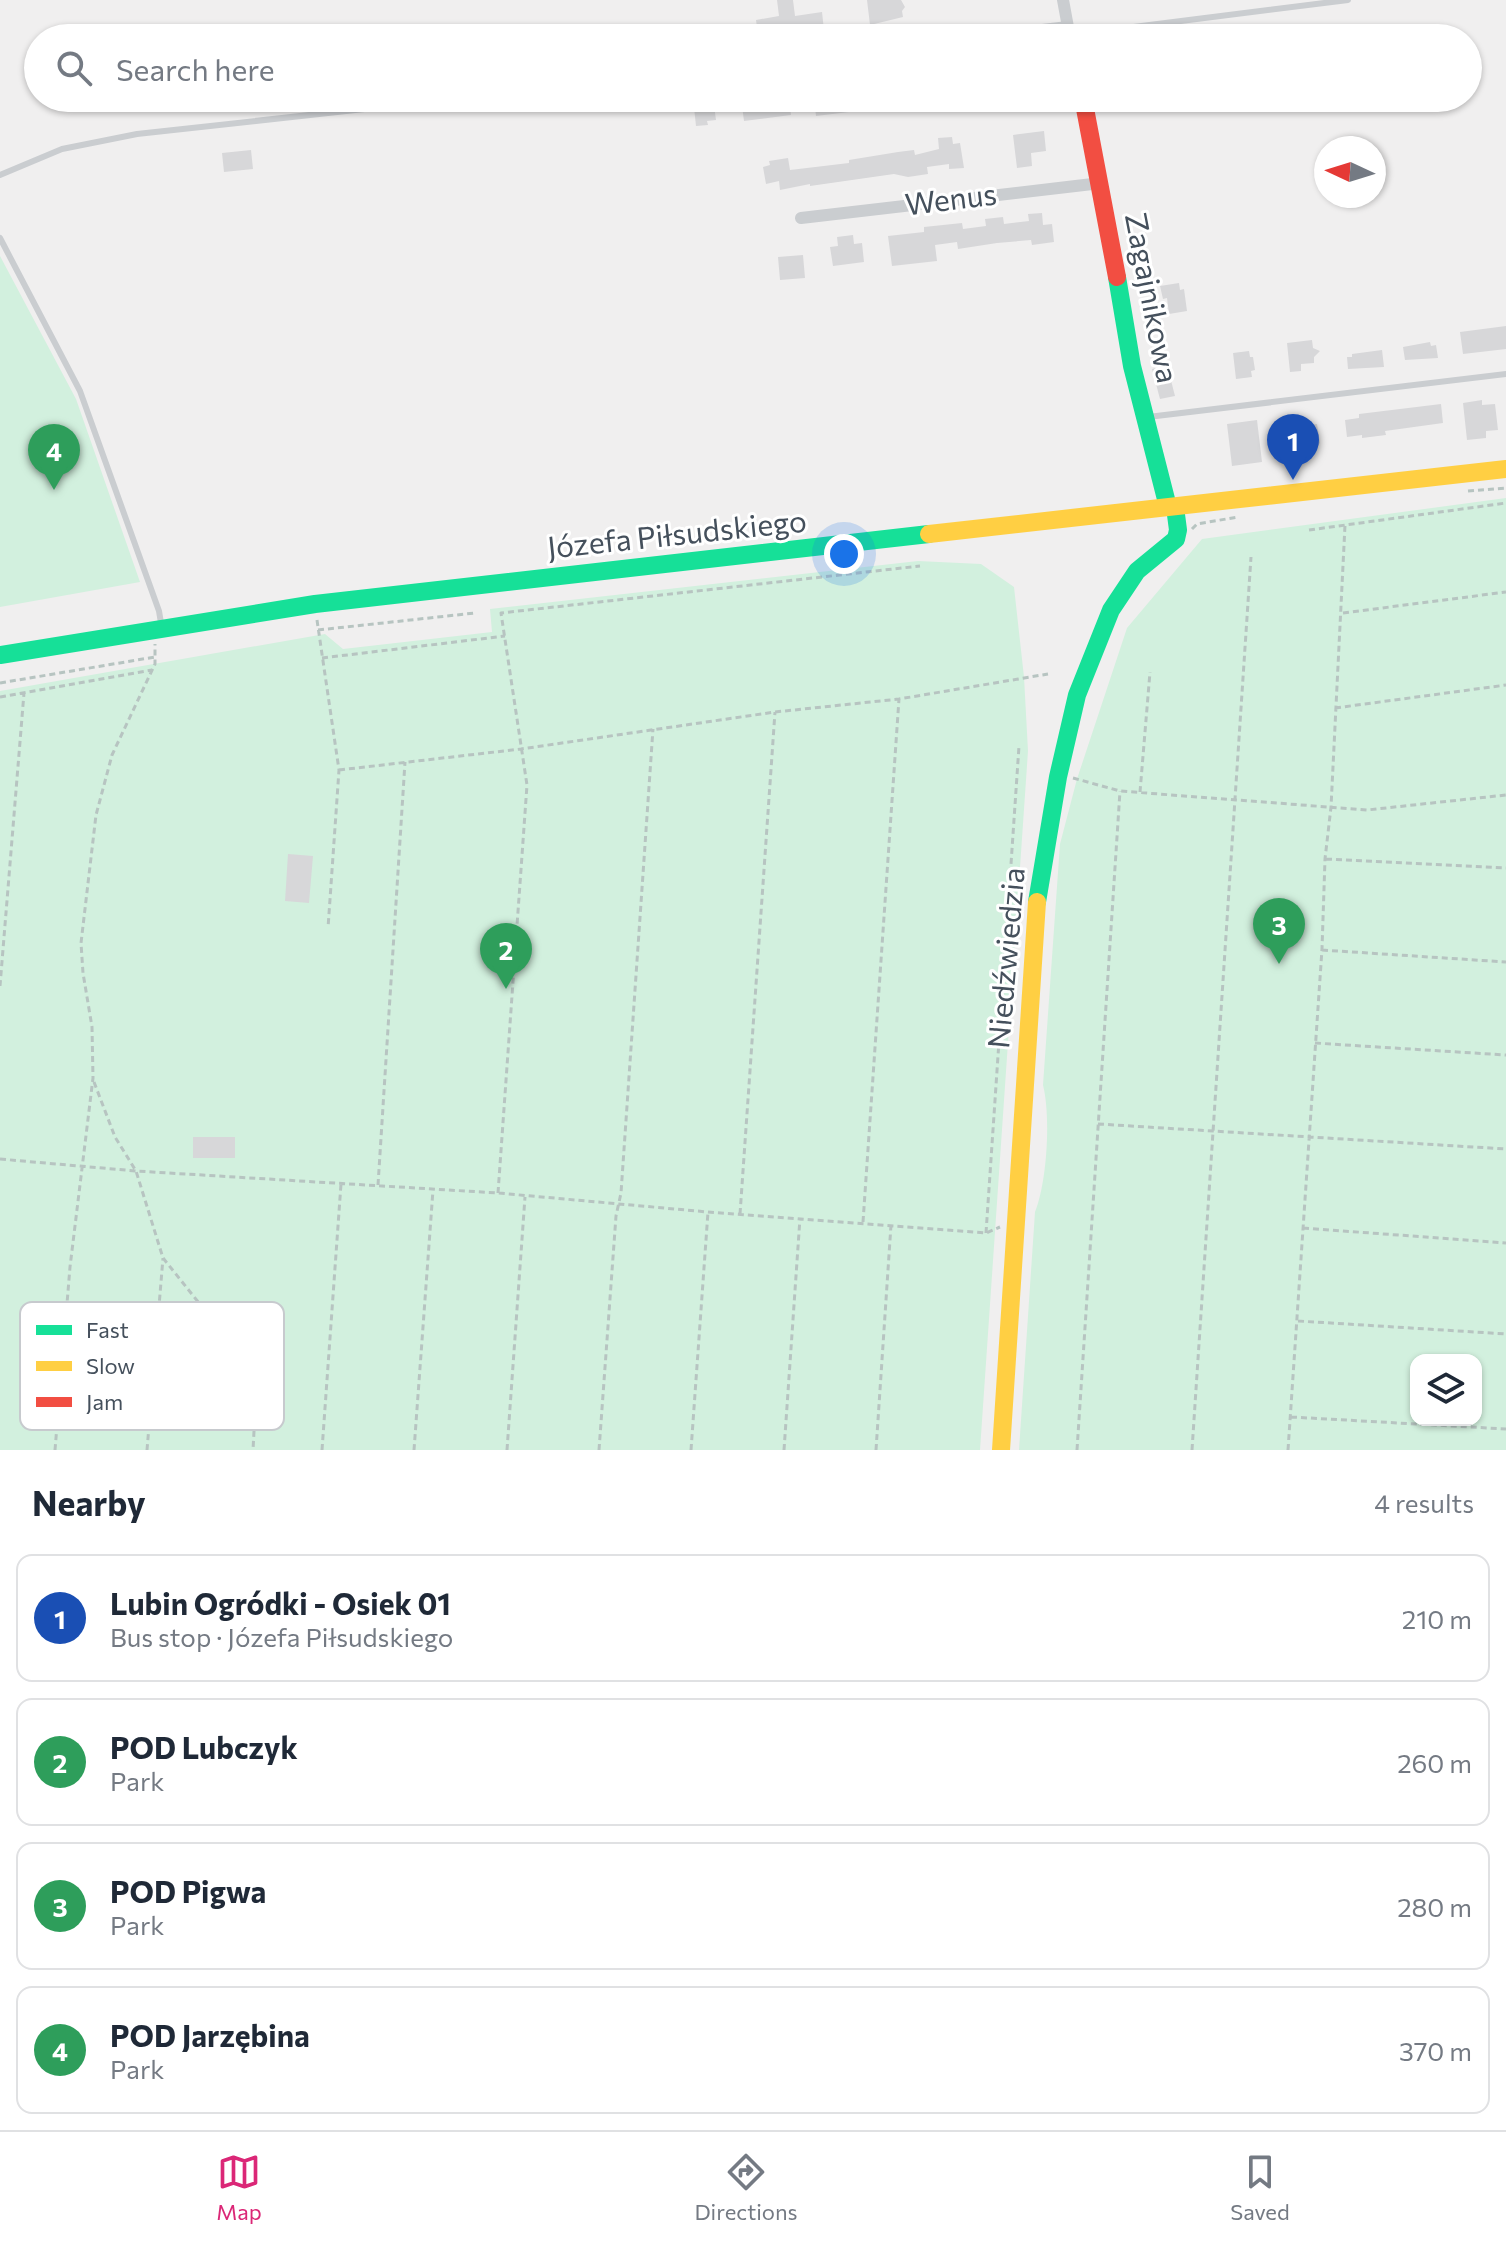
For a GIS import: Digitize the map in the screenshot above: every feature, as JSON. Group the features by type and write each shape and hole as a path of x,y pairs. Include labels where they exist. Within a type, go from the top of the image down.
{"street":[{"path":"1063,0 1067,24"},
{"name":"Zagajnikowa","path":"1086,112 1132,366 1172,507"},
{"name":"Wenus","path":"801,218 1101,183"},
{"name":"Józefa Piłsudskiego","path":"0,655 315,604 1506,469"},
{"name":"Niedźwiedzia","path":"1001,1450 1038,893 1047,833 1070,724 1087,663 1111,610 1137,571 1176,539 1178,530 1172,507"}],"lane":[{"path":"1151,24 1348,0"},
{"path":"0,175 62,149 137,134 337,112"},
{"path":"0,238 80,391 159,611 161,627"},
{"path":"1146,417 1506,374"}],"path":[{"path":"1309,530 1506,503"},
{"path":"1288,1450 1322,949 1325,859 1331,807 1345,525"},
{"path":"1192,1450 1251,557"},
{"path":"498,1193 527,785 501,613 920,566"},
{"path":"1341,614 1506,592"},
{"path":"315,604 339,770 328,928"},
{"path":"318,630 475,613"},
{"path":"322,658 505,636"},
{"path":"0,683 155,657"},
{"path":"67,1302 93,1078 92,1027 81,943 96,815 112,755 155,664"},
{"path":"0,697 152,670"},
{"path":"1140,793 1150,672"},
{"path":"339,770 521,749 775,712 899,699 1048,674"},
{"path":"1334,708 1506,685"},
{"path":"0,986 24,693"},
{"path":"863,1222 899,699"},
{"path":"740,1214 775,712"},
{"path":"599,1450 653,729"},
{"path":"986,1233 1019,746"},
{"path":"378,1185 405,762"},
{"path":"1077,779 1120,791 1367,810 1506,795"},
{"path":"1077,1450 1120,791"},
{"path":"1325,859 1506,868"},
{"path":"1322,949 1506,962"},
{"path":"1315,1043 1506,1055"},
{"path":"93,1078 115,1137 136,1171 163,1258 198,1302"},
{"path":"1098,1124 1506,1149"},
{"path":"0,1159 136,1171 498,1193 986,1233 995,1227"},
{"path":"322,1450 341,1184"},
{"path":"414,1450 433,1190"},
{"path":"507,1450 525,1197"},
{"path":"691,1450 708,1212"},
{"path":"784,1450 800,1218"},
{"path":"876,1450 891,1225"},
{"path":"1303,1228 1506,1243"},
{"path":"159,1302 163,1258"},
{"path":"1297,1321 1506,1334"},
{"path":"1291,1417 1506,1429"},
{"path":"55,1450 57,1430"},
{"path":"147,1450 149,1430"},
{"path":"253,1450 254,1430"}],"green space":[{"path":"0,256 76,399 140,582 0,607"},
{"path":"1506,498 1506,1450 1019,1450 1035,1212 1046,1149 1047,1114 1043,1085 1060,844 1077,779 1127,628 1202,539"},
{"path":"918,561 981,564 1014,587 1028,751 980,1450 0,1450 0,691 325,634 343,649 492,632 490,609"}],"building":[{"path":"777,0 793,0 795,16 822,12 823,24 757,24 756,20 779,16"},
{"path":"867,0 901,0 905,7 903,17 870,24"},
{"path":"694,112 715,112 716,120 707,121 708,125 696,126"},
{"path":"743,112 791,112 791,115 744,121"},
{"path":"816,112 849,112 816,116"},
{"path":"1044,131 1046,151 1031,153 1032,166 1017,168 1013,135"},
{"path":"952,137 953,144 960,143 964,168 949,169 949,164 927,167 928,174 908,177 894,174 780,190 779,181 766,184 763,167 770,165 769,161 788,158 790,170 849,163 849,160 914,150 915,155 939,149 938,138"},
{"path":"251,150 253,169 224,172 222,153"},
{"path":"1042,213 1043,225 1052,224 1054,242 1032,245 1031,240 958,249 957,242 935,245 937,261 892,266 888,236 924,232 924,227 962,223 963,229 986,226 985,219 1003,217 1004,224 1029,221 1028,214"},
{"path":"853,235 854,244 862,243 864,262 833,266 830,247 838,246 837,237"},
{"path":"803,255 805,278 780,280 778,257"},
{"path":"1179,283 1180,290 1184,289 1187,311 1169,314 1167,298 1163,299 1160,286"},
{"path":"1506,326 1506,349 1463,354 1460,332"},
{"path":"1312,340 1313,348 1320,351 1314,357 1314,363 1301,364 1301,371 1290,372 1287,343"},
{"path":"1430,342 1431,346 1436,345 1438,358 1405,360 1403,347"},
{"path":"1382,350 1384,367 1348,369 1347,357 1352,357 1352,354"},
{"path":"1249,351 1255,370 1251,371 1252,377 1236,379 1233,353"},
{"path":"1167,365 1175,396 1160,399 1152,369"},
{"path":"1482,400 1482,405 1495,404 1498,430 1486,431 1486,438 1467,440 1463,403"},
{"path":"1441,404 1443,423 1385,431 1386,435 1347,437 1345,420 1359,418 1359,414"},
{"path":"1257,420 1262,462 1232,466 1227,424"},
{"path":"1317,424 1320,443 1312,451 1306,447 1288,449 1286,428"},
{"path":"288,854 313,856 309,903 285,901"},
{"path":"193,1137 235,1137 235,1158 193,1158"}],"traffic: fast":[{"path":"1117,277 1132,366 1168,507"},
{"path":"1037,902 1058,777 1077,695 1111,610 1137,571 1176,539 1175,507"},
{"path":"0,655 315,604 929,534"}],"traffic: slow":[{"path":"929,534 1506,469"},
{"path":"1001,1450 1037,902"}],"traffic: jam":[{"path":"1086,112 1117,277"}],"place":[{"name":"Lubin Ogródki - Osiek 01","path":"1293,480"},
{"name":"POD Jarzębina","path":"54,490"},
{"name":"POD Pigwa","path":"1279,964"},
{"name":"POD Lubczyk","path":"506,989"}]}
